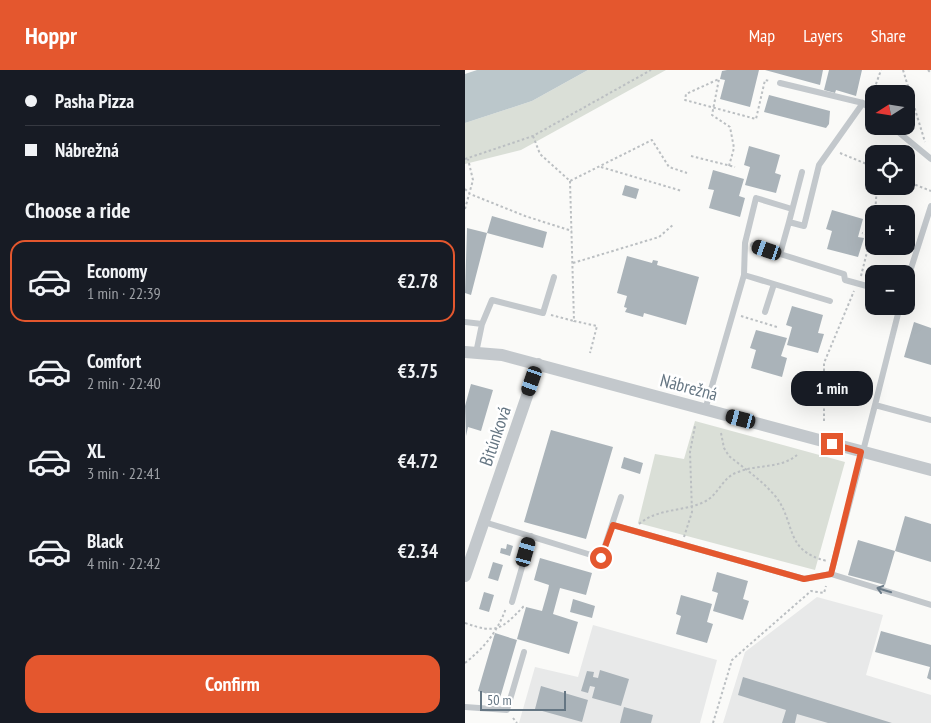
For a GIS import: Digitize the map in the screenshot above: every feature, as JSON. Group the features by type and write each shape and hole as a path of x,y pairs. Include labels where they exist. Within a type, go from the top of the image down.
{"street":[{"name":"Nábrežná","path":"471,352 502,355 538,364 931,470"},
{"name":"Bitúnková","path":"465,576 471,542 484,522 538,364"}],"lane":[{"path":"780,83 863,104 819,166 804,226 789,222"},
{"path":"902,135 929,158"},
{"path":"780,254 802,172"},
{"path":"705,410 744,275 745,243 756,198 792,208"},
{"path":"912,265 931,206"},
{"path":"753,245 844,274 845,280 865,286"},
{"path":"744,275 830,301"},
{"path":"471,352 492,300 543,313 554,277"},
{"path":"765,312 774,284"},
{"path":"831,574 898,315"},
{"path":"465,322 481,324"},
{"path":"875,405 931,420"},
{"path":"484,522 601,558 621,497"},
{"path":"613,525 804,579 831,574 931,605"},
{"path":"510,602 531,536"},
{"path":"465,707 507,710 524,652"}],"path":[{"path":"465,209 473,180 467,159 533,136 651,70"},
{"path":"863,104 876,84 881,70"},
{"path":"903,70 929,158"},
{"path":"928,70 931,73"},
{"path":"729,166 733,148 730,127 712,114 713,107 719,79 686,94 685,100 713,107 756,118 765,80 780,83"},
{"path":"533,136 540,154 570,181 574,321"},
{"path":"570,181 652,140 669,167 687,173"},
{"path":"831,149 865,163"},
{"path":"691,156 735,167"},
{"path":"600,166 682,190"},
{"path":"915,185 931,191"},
{"path":"465,190 470,194 558,228 572,231"},
{"path":"573,263 659,237 674,224"},
{"path":"824,421 825,363 858,284 866,255"},
{"path":"543,313 597,326 590,353"},
{"path":"733,314 777,327"},
{"path":"679,543 684,538 692,506 690,452 695,426"},
{"path":"721,433 724,448 777,498 790,533 803,550 813,558 834,562"},
{"path":"631,530 657,512 692,506 713,496 731,475 747,470 779,465 797,456"},
{"path":"713,723 731,660 811,591 824,593 826,586"},
{"path":"465,663 481,650 496,629 510,602"},
{"path":"465,623 486,630 496,629 509,622 523,607"}],"shaded area":[{"path":"477,70 588,70 532,101 465,123 465,74"},
{"path":"588,70 666,70 521,150 465,164 465,123 532,101"},
{"path":"695,421 845,462 815,570 638,523 655,454 684,459"},
{"path":"817,597 883,615 866,675 931,695 931,723 723,723 745,652"},
{"path":"593,625 717,660 700,723 519,723 535,667 578,677"}],"building":[{"path":"759,70 750,107 720,99 725,80 720,79 722,71"},
{"path":"765,70 823,70 820,85"},
{"path":"829,70 862,70 856,96 836,90 835,93 824,90"},
{"path":"769,95 830,111 829,124 826,128 764,112"},
{"path":"749,146 780,155 775,173 781,175 776,193 745,185 750,167 744,165"},
{"path":"713,170 744,179 739,196 745,198 740,217 709,208 714,190 708,189"},
{"path":"625,185 639,189 636,199 622,195"},
{"path":"832,210 863,219 858,237 864,238 858,257 827,249 832,231 826,229"},
{"path":"492,216 547,232 543,248 487,233"},
{"path":"467,228 487,233 471,295 465,293"},
{"path":"627,256 652,263 653,260 658,261 657,265 699,277 686,325 644,313 643,317 625,312 627,308 624,307 627,296 617,293"},
{"path":"792,306 823,315 818,333 824,334 818,353 787,345 792,327 786,325"},
{"path":"914,322 931,328 931,365 904,357"},
{"path":"756,330 787,338 781,356 787,358 782,377 751,368 756,350 750,348"},
{"path":"471,384 493,390 481,431 468,427 466,436 465,406"},
{"path":"551,430 613,447 586,539 524,522"},
{"path":"624,457 643,463 640,474 621,468"},
{"path":"905,516 931,524 931,562 895,551"},
{"path":"858,540 895,551 885,585 848,575"},
{"path":"507,544 513,546 510,556 500,553 501,548 506,549"},
{"path":"540,558 592,573 586,595 560,588 553,614 578,622 569,654 517,639 526,607 542,611 548,590 549,585 534,580"},
{"path":"493,562 503,565 498,581 488,578"},
{"path":"717,572 748,581 743,599 749,601 743,620 713,611 718,593 712,591"},
{"path":"484,592 494,595 489,612 479,609"},
{"path":"681,595 712,604 707,622 713,624 707,643 676,634 681,616 676,614"},
{"path":"573,599 595,606 592,618 570,612"},
{"path":"881,631 931,645 931,680 927,678 930,667 875,652"},
{"path":"495,633 517,640 500,698 478,691"},
{"path":"600,670 629,679 621,706 592,698 595,687 590,686 588,693 581,691 587,671 594,672 593,677 598,678"},
{"path":"743,677 892,723 828,723 797,714 795,723 782,723 786,710 738,695"},
{"path":"541,686 588,700 582,722 535,709"},
{"path":"624,707 653,715 651,723 620,723"}],"route":[{"path":"601,558 613,525 804,579 831,574 861,452 832,444"}]}
